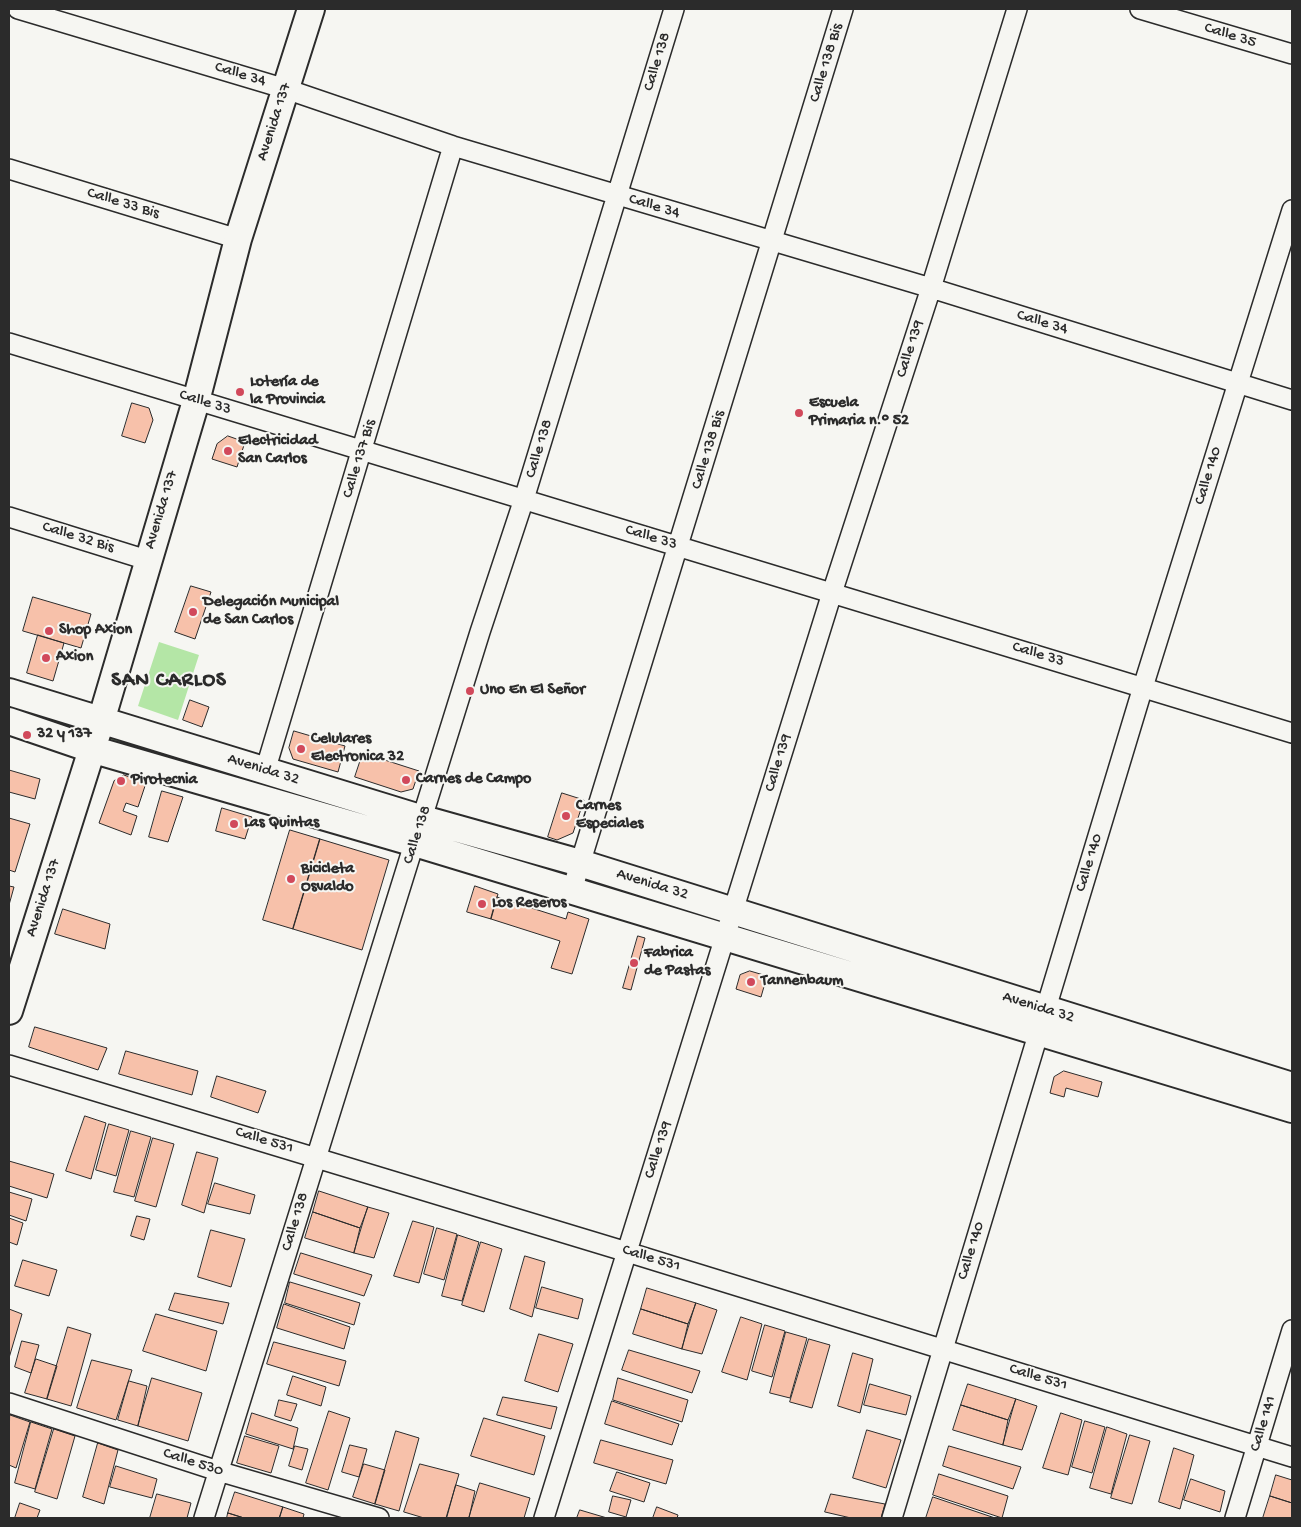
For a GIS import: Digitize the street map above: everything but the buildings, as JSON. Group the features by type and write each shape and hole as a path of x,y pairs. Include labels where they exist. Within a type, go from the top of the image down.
{"main road":[{"name":"Avenida 137","path":"9,1011 101,721 147,560 196,401 238,239 311,9"},
{"name":"Avenida 32","path":"9,692 265,771 572,890 726,937 1292,1086"},
{"name":"Avenida 32","path":"9,720 92,749 419,831 580,863 733,910 1292,1109"}],"street":[{"name":"Calle 34","path":"18,9 286,89 453,146 616,196 931,288 1292,400"},
{"name":"Calle 138","path":"204,1518 480,632 524,499 674,9"},
{"name":"Calle 138 Bis","path":"572,890 773,242 843,9"},
{"name":"Calle 139","path":"544,1518 832,593 931,288 1017,9"},
{"name":"Calle 35","path":"1140,9 1292,54"},
{"name":"Calle 137 Bis","path":"265,771 363,451 453,146"},
{"name":"Calle 33 Bis","path":"9,169 238,239"},
{"name":"Calle 140","path":"892,1518 1144,687 1292,210"},
{"name":"Calle 33","path":"9,344 1292,733"},
{"name":"Calle 32 Bis","path":"9,517 147,560"},
{"name":"Calle 531","path":"9,1065 627,1252 1292,1457"},
{"name":"Calle 141","path":"1235,1518 1292,1330"},
{"name":"Calle 530","path":"9,1403 218,1471 379,1518"}],"green space":[{"path":"159,642 199,655 178,720 138,706"},
{"path":"100,732 394,824 392,827 98,736"}],"place":[{"name":"Lotería de la Provincia","path":"240,392"},
{"name":"Escuela Primaria n.° 52","path":"799,413"},
{"name":"Electricidad San Carlos","path":"228,451"},
{"name":"Delegación Municipal de San Carlos","path":"193,612"},
{"name":"Shop Axion","path":"49,631"},
{"name":"Axion","path":"46,658"},
{"name":"Uno En El Señor","path":"470,691"},
{"name":"32 y 137","path":"27,735"},
{"name":"Celulares Electronica 32","path":"301,749"},
{"name":"Carnes de Campo","path":"406,780"},
{"name":"Pirotecnia","path":"121,781"},
{"name":"Carnes Especiales","path":"566,816"},
{"name":"Las Quintas","path":"234,824"},
{"name":"Bicicleta Osvaldo","path":"291,879"},
{"name":"Los Reseros","path":"482,904"},
{"name":"Fabrica de Pastas","path":"634,963"},
{"name":"Tannenbaum","path":"751,982"}],"district":[{"name":"SAN CARLOS","path":"169,682"}]}
